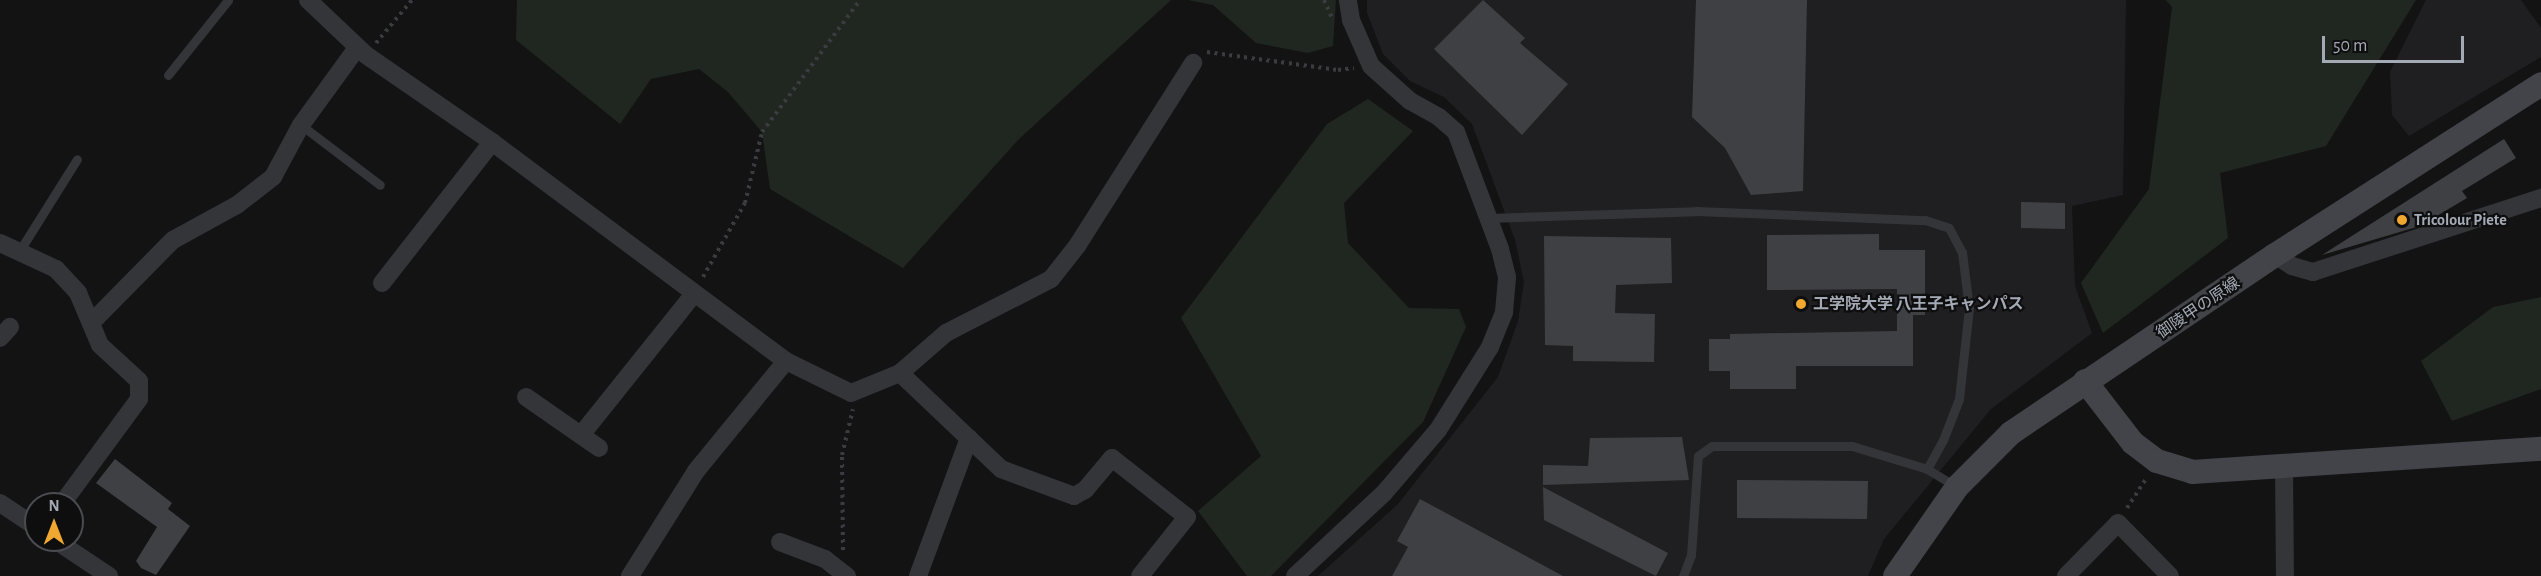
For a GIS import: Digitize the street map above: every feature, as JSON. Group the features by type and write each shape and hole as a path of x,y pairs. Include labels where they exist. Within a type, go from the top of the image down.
{"street":[{"path":"308,0 362,52 492,142 786,361 851,393 900,373 946,333 1051,279 1077,246 1193,63"},
{"path":"1295,576 1384,493 1423,448 1490,347 1504,312 1507,277 1489,218 1456,132 1439,117 1410,100 1371,66 1354,29 1348,0"},
{"path":"92,322 173,240 237,205 273,177 301,125 362,52"},
{"name":"御陵甲の原線","path":"1895,576 1957,487 2011,433 2275,255 2541,84"},
{"path":"382,283 492,142"},
{"path":"2275,255 2292,266 2313,272 2541,198"},
{"path":"0,243 20,250 56,269 78,293 100,345 139,381 139,399 71,492"},
{"path":"581,435 694,294"},
{"path":"630,576 696,471 786,361"},
{"path":"900,373 1001,469 1074,496 1085,490 1112,458 1187,518 1140,576"},
{"path":"2085,381 2133,443 2157,461 2192,472 2284,468 2541,449"},
{"path":"526,397 599,448"},
{"path":"918,576 969,438"},
{"path":"2284,468 2285,576"},
{"path":"0,503 24,519"},
{"path":"2066,576 2118,523 2170,576"},
{"path":"780,542 825,560 840,574"},
{"path":"73,552 109,576"}],"lane":[{"path":"168,75 228,0"},
{"path":"301,125 380,185"},
{"path":"20,250 77,159"},
{"path":"1489,218 1696,211 1925,220 1949,228 1962,252 1969,308 1959,399 1943,441 1927,469"},
{"path":"1683,576 1694,537 1698,456 1712,446 1852,446 1927,469 1957,487"}],"path":[{"path":"362,52 412,0"},
{"path":"694,294 745,203 762,132 860,0"},
{"path":"1193,63 1204,52 1220,51 1338,70 1371,66"},
{"path":"840,574 843,556 842,455 854,416 851,393"},
{"path":"2118,523 2157,461"}],"shaded area":[{"path":"517,0 1171,0 1019,139 903,268 770,189 762,132 728,92 699,69 651,79 620,124 516,40"},
{"path":"1188,0 1336,0 1333,46 1308,53 1256,43 1213,5"},
{"name":"工学院大学 八王子キャンパス","path":"1367,0 2126,0 2123,195 2072,206 2075,286 2092,333 1991,409 1884,539 1868,576 1318,576 1398,504 1498,377 1518,321 1524,282 1515,240 1472,124 1444,97 1410,81 1383,54 1367,13"},
{"path":"2166,0 2416,0 2326,146 2220,173 2228,238 2103,333 2081,283 2149,189 2172,7"},
{"path":"2426,0 2521,0 2541,28 2541,57 2409,136 2392,115 2390,72"},
{"path":"1368,99 1413,131 1344,203 1348,243 1409,308 1459,309 1466,327 1423,422 1271,576 1247,576 1198,511 1261,456 1181,318 1327,124"},
{"path":"2541,297 2541,389 2452,421 2421,361 2493,307"}],"building":[{"path":"1483,0 1525,38 1520,43 1568,84 1522,135 1434,49"},
{"path":"1696,0 1807,0 1803,191 1751,195 1725,148 1692,117"},
{"path":"2504,139 2516,158 2462,191 2467,198 2420,226 2322,255"},
{"path":"2021,202 2065,203 2065,229 2021,228"},
{"path":"1879,234 1879,250 1925,250 1925,315 1913,315 1913,366 1796,366 1796,389 1730,389 1730,371 1709,371 1709,339 1730,339 1730,334 1897,331 1897,289 1767,290 1767,235"},
{"path":"1544,236 1671,238 1672,283 1616,285 1615,313 1655,314 1654,362 1573,361 1573,346 1545,345"},
{"path":"1682,437 1689,480 1543,485 1543,465 1588,466 1590,438"},
{"path":"115,459 172,503 168,509 190,526 156,575 141,568 136,561 157,527 96,483"},
{"path":"1737,480 1868,481 1867,519 1737,518"},
{"path":"1543,487 1668,553 1656,576 1544,520"},
{"path":"1420,499 1563,576 1392,576 1408,547 1397,541"}],"place":[{"name":"Tricolour Piete","path":"2402,220"},
{"name":"工学院大学 八王子キャンパス","path":"1801,304"}]}
